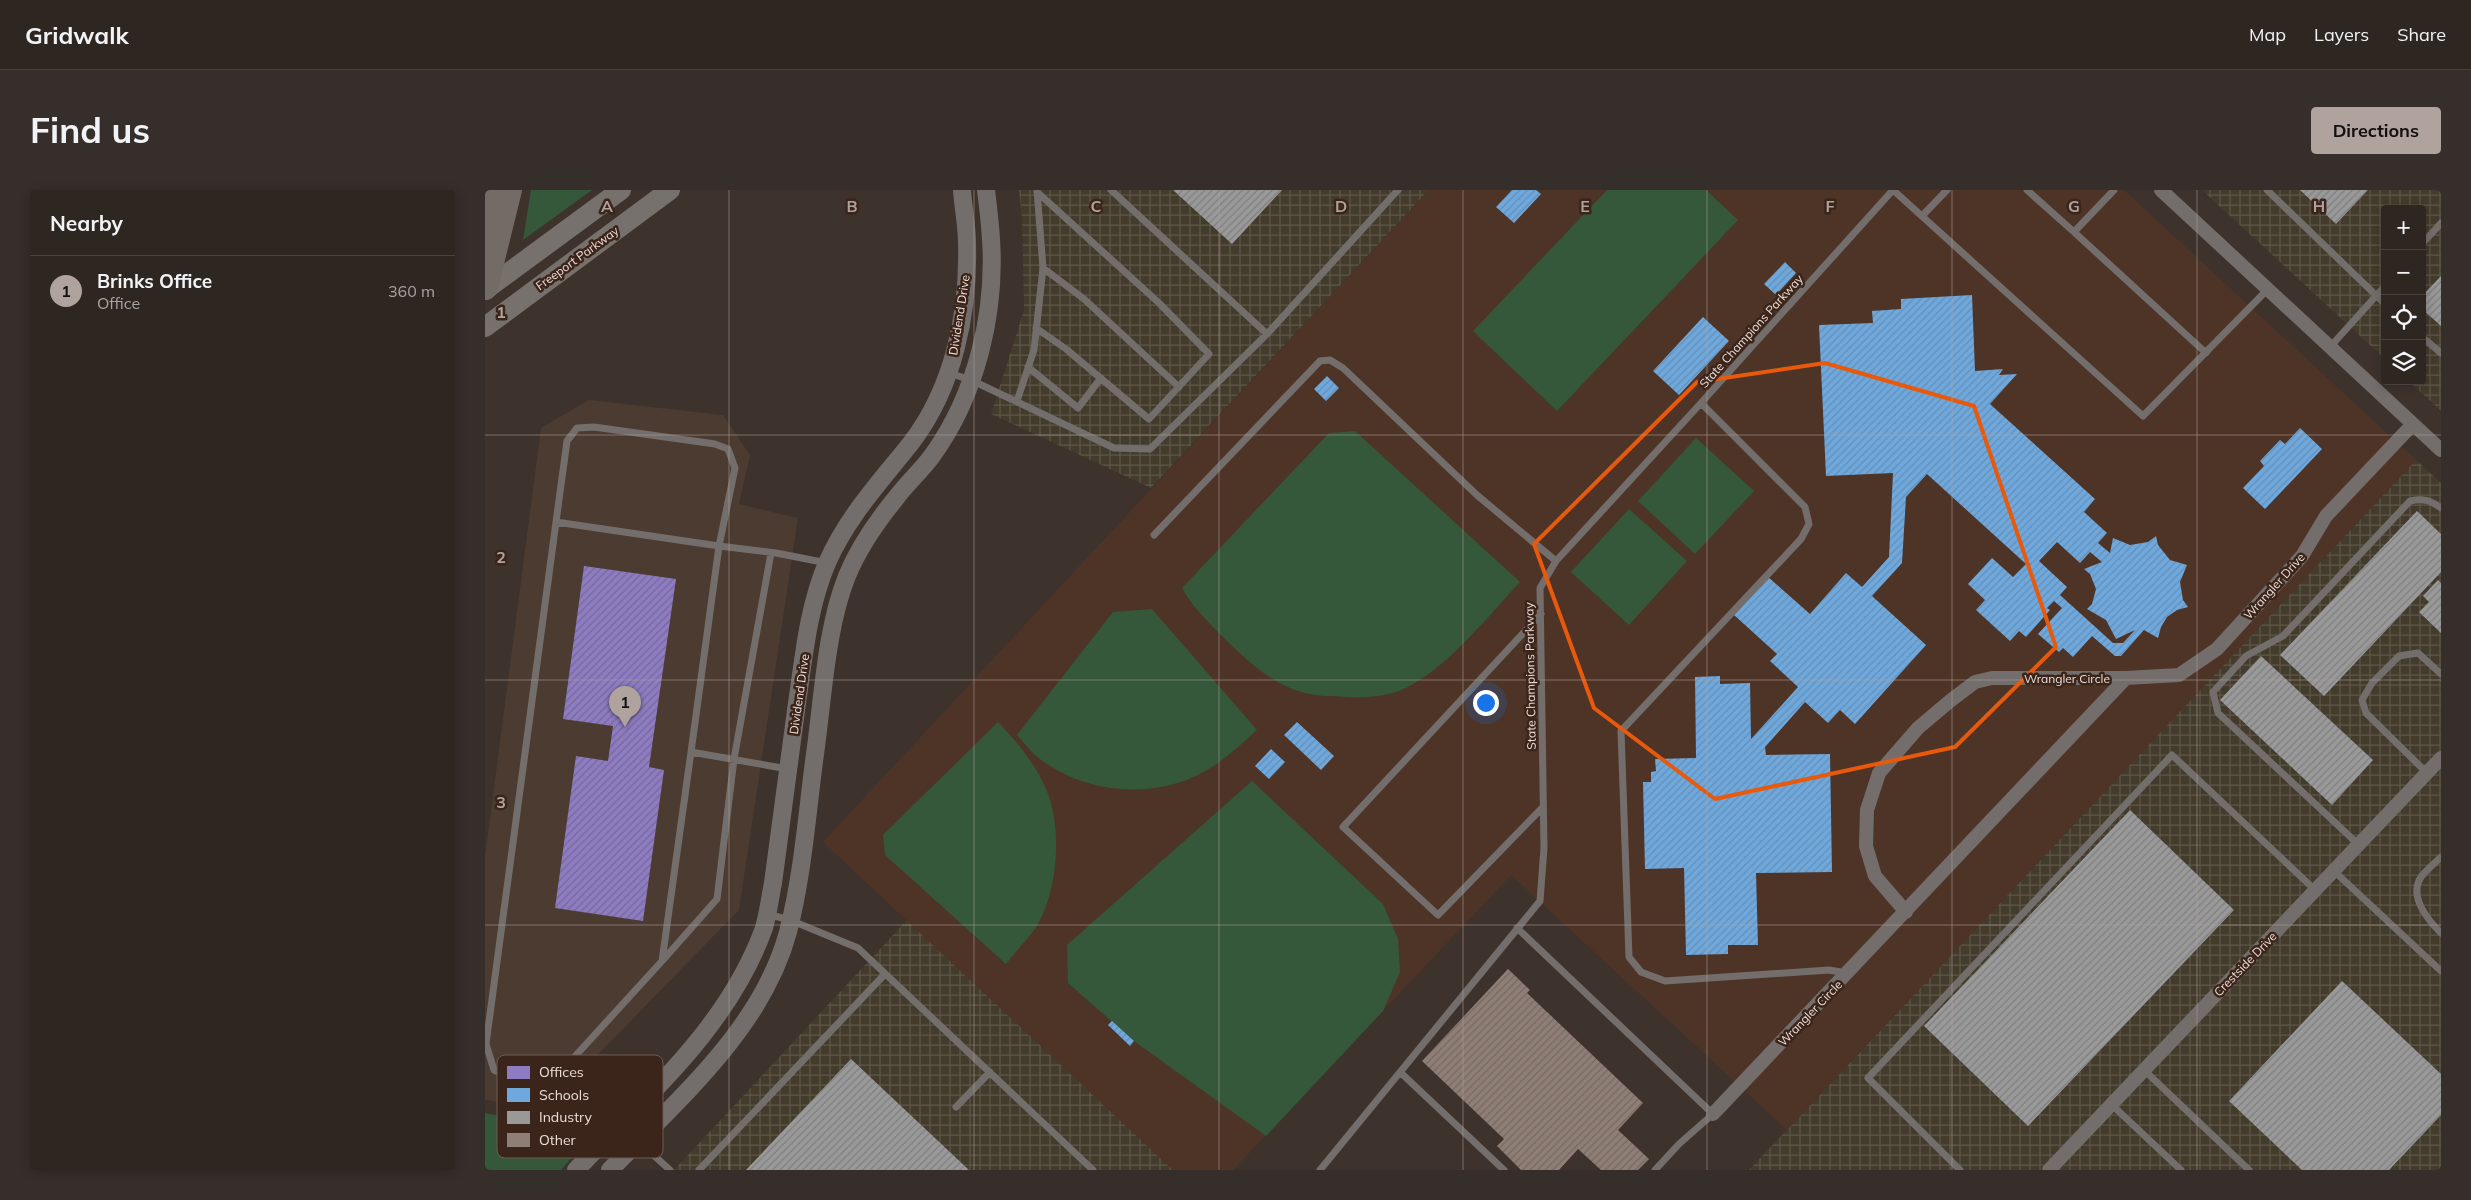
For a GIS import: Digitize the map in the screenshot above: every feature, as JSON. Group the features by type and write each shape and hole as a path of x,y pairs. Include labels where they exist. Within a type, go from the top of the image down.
{"highway":[{"path":"485,225 490,190"},
{"path":"485,289 509,190"}],"main road":[{"path":"485,289 621,190"},
{"name":"Freeport Parkway","path":"485,327 670,190"}],"street":[{"name":"Dividend Drive","path":"663,1079 703,1037 730,1000 749,965 764,926 809,616 827,564 848,525 875,485 911,442 934,407 950,373 966,289 967,242 962,190"},
{"name":"Dividend Drive","path":"663,1114 722,1053 751,1013 771,976 788,934 813,772 833,621 847,576 869,538 894,500 931,457 941,442 956,419 973,381 990,291 992,241 986,190"},
{"path":"2161,190 2441,450"},
{"name":"Wrangler Drive","path":"2126,678 2179,675 2217,650 2302,556 2326,516 2413,424"},
{"path":"827,564 847,576"},
{"name":"Wrangler Circle","path":"1907,912 1875,876 1866,846 1867,810 1879,773 1918,728 1975,682 1992,678 2126,678"},
{"name":"Wrangler Circle","path":"1713,1114 1907,912 2028,780 2126,678"},
{"name":"Crestside Drive","path":"2055,1168 2111,1105 2441,758"},
{"path":"788,769 813,772"},
{"name":"Dividend Drive","path":"576,1170 587,1158"},
{"name":"Dividend Drive","path":"610,1170 621,1158"}],"lane":[{"path":"1111,190 1267,334"},
{"path":"950,373 973,381 1114,448 1150,449 1267,334 1398,190"},
{"path":"1893,190 2143,416 2268,289"},
{"name":"State Champions Parkway","path":"1320,1170 1540,901 1544,848 1540,588 1556,561 1893,190"},
{"path":"1922,216 1947,190"},
{"path":"2027,190 2206,353"},
{"path":"2074,232 2114,190"},
{"path":"2267,190 2381,300"},
{"path":"1017,402 1034,350 1043,268 1037,191"},
{"path":"1036,328 1066,349 1149,419 1209,354 1159,303 1037,191"},
{"path":"2426,240 2441,223"},
{"path":"1043,268 1084,299 1179,387"},
{"path":"2330,347 2381,290"},
{"path":"2425,340 2441,354"},
{"path":"1153,534 1320,361 1330,360 1343,368 1478,496 1556,561"},
{"path":"1028,367 1078,408 1101,378"},
{"path":"1701,403 1805,507 1809,524 1801,539 1621,731 1629,957 1641,972 1665,981 1829,970 1848,973"},
{"path":"497,1071 494,1070 486,1044 567,441 577,428 594,427 715,444 728,449 735,468 719,546 662,960"},
{"path":"2359,845 2217,713 2213,692 2246,656 2283,636 2410,501 2420,499 2431,501 2441,508"},
{"path":"556,522 771,553 827,564"},
{"path":"577,1055 717,898 734,759 771,553"},
{"path":"1541,614 1343,827 1438,915 1543,807"},
{"path":"2427,773 2366,713 2362,700 2373,683 2399,656 2418,653 2441,674"},
{"path":"691,752 788,769"},
{"path":"1960,1170 1867,1078 2172,755 2315,890"},
{"path":"2441,856 2420,878 2418,890 2419,902 2426,919 2441,933"},
{"path":"2334,871 2441,971"},
{"path":"767,913 791,920 858,948 1093,1170"},
{"path":"1517,928 1713,1114 1679,1144 1655,1170"},
{"path":"699,1170 885,974"},
{"path":"1402,1069 1503,1170"},
{"path":"2144,1070 2249,1170"},
{"path":"956,1107 990,1072"},
{"path":"2111,1105 2181,1170"},
{"path":"656,1158 670,1170"}],"highlighted area":[{"path":"1825,363 1974,406 2056,647 1955,747 1715,799 1594,708 1534,544 1697,382"}],"shaded area":[{"path":"1019,190 1429,190 1151,488 991,414 1024,310 1022,218"},
{"path":"1429,190 2124,190 2416,460 1787,1130 1511,875 1233,1170 1173,1170 823,842"},
{"path":"2202,190 2441,190 2441,411 2413,385 2426,385 2426,205 2381,205 2381,355"},
{"path":"589,400 723,415 750,455 739,504 798,518 739,910 598,1055 497,1055 497,1102 485,1100 485,856 541,428"},
{"path":"2416,460 2441,483 2441,1170 1749,1170"},
{"path":"907,920 1173,1170 674,1170"}],"green space":[{"path":"531,190 592,190 523,240"},
{"path":"1607,190 1706,190 1738,220 1557,411 1473,331"},
{"path":"1355,431 1520,582 1464,643 1416,683 1399,691 1379,696 1320,696 1288,687 1252,664 1205,618 1190,601 1182,588 1329,433"},
{"path":"1696,438 1754,491 1695,554 1638,501"},
{"path":"1629,509 1687,561 1629,625 1571,572"},
{"path":"1152,609 1257,730 1242,744 1199,775 1170,785 1150,789 1109,788 1089,783 1052,767 1035,755 1017,735 1113,612"},
{"path":"998,722 1025,753 1042,779 1051,804 1055,822 1056,841 1053,879 1043,914 1035,929 1006,964 885,855 883,835"},
{"path":"1252,781 1383,904 1398,939 1400,972 1383,1011 1266,1136 1134,1041 1068,983 1067,945"},
{"path":"485,1113 497,1115 497,1158 571,1158 561,1170 485,1170"}],"building: Offices":[{"path":"584,566 676,579 649,767 664,770 643,921 555,908 576,756 608,761 613,726 563,719"}],"building: Schools":[{"path":"1512,190 1536,190 1541,194 1514,223 1496,207"},
{"path":"1785,262 1796,273 1776,295 1764,284"},
{"path":"1972,295 1975,371 2003,369 1999,375 2017,374 1990,404 2095,499 2084,512 2107,533 2098,543 2110,553 2113,538 2130,545 2148,542 2156,536 2158,545 2170,560 2187,565 2180,582 2183,600 2188,607 2177,610 2167,617 2161,627 2158,638 2144,630 2121,656 2115,656 2092,636 2073,657 2063,648 2059,652 2038,634 2062,608 2054,601 2047,608 2050,610 2026,637 2019,631 2010,641 1976,610 1985,600 1968,584 1992,558 2013,577 2026,564 1927,474 1906,497 1902,563 1872,596 1926,645 1855,724 1840,710 1828,723 1805,702 1765,747 1766,755 1830,754 1832,872 1756,873 1758,945 1728,945 1728,954 1686,955 1684,868 1645,869 1643,782 1651,782 1651,772 1656,771 1655,759 1696,758 1695,677 1720,676 1720,684 1750,683 1751,739 1798,687 1770,661 1777,654 1734,615 1768,577 1810,614 1846,573 1862,587 1889,557 1893,473 1826,476 1819,325 1873,323 1872,311 1901,309 1901,299","holes":["2057,542 2080,563 2090,552 2102,562 2084,569 2090,574 2096,589 2092,604 2087,609 2106,620 2116,639 2135,630 2123,643 2113,643 2060,595 2067,587 2039,561"]},
{"path":"1703,317 1729,341 1679,395 1653,371"},
{"path":"1327,376 1339,388 1326,401 1314,389"},
{"path":"2300,428 2322,449 2265,509 2243,488 2264,466 2260,461 2280,440 2285,444"},
{"path":"1297,722 1334,756 1321,770 1284,735"},
{"path":"1271,749 1285,762 1269,779 1255,766"},
{"path":"1112,1021 1134,1041 1130,1046 1108,1025"}],"building: Industry":[{"path":"1173,190 1282,190 1232,244"},
{"path":"2300,190 2368,190 2336,224"},
{"path":"2441,276 2441,326 2426,313 2426,292"},
{"path":"2417,511 2441,534 2441,572 2324,696 2280,655"},
{"path":"2438,580 2441,583 2441,633 2419,612 2429,602 2423,596"},
{"path":"2261,656 2373,760 2332,805 2220,700"},
{"path":"2130,810 2234,910 2028,1126 1924,1026"},
{"path":"2342,981 2441,1074 2441,1115 2389,1170 2302,1170 2229,1101"},
{"path":"851,1059 969,1170 746,1170"}],"building: Other":[{"path":"1508,969 1530,990 1527,993 1643,1103 1618,1130 1649,1159 1638,1170 1601,1170 1578,1149 1559,1170 1521,1170 1497,1146 1504,1139 1422,1061"}],"place":[{"name":"Brinks Office","path":"625,727"}]}
